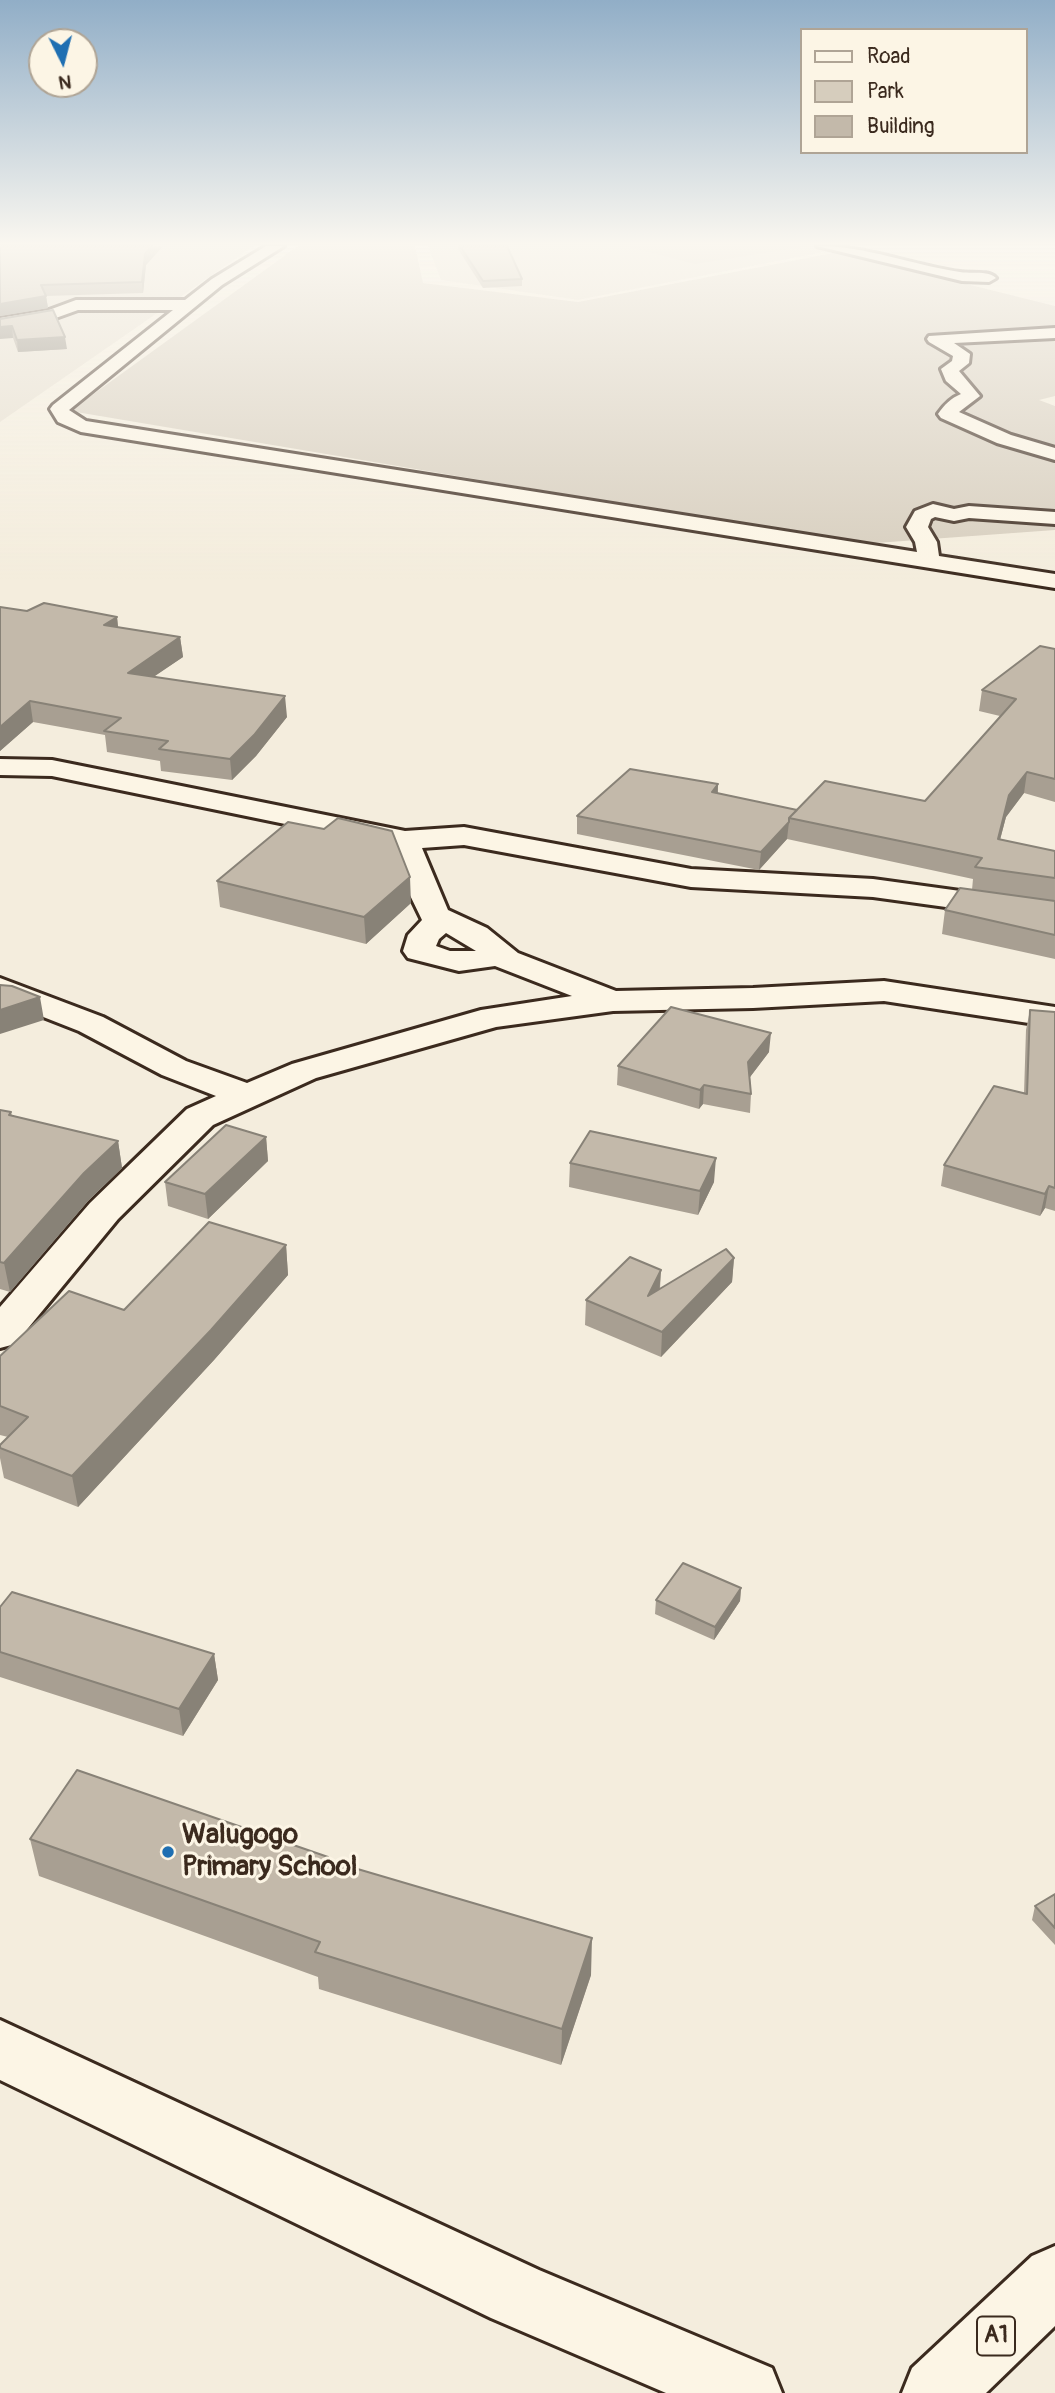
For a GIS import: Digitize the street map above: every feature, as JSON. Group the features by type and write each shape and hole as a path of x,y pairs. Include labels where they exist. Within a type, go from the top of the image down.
{"street":[{"path":"124,358 59,409 65,418 82,426 1055,581"},
{"path":"961,358 960,362 950,369 952,377 966,387 971,396 959,401 947,414 1004,439 1055,454"},
{"path":"929,561 926,542 917,527 922,515 933,510 954,515 969,513 1055,518"},
{"path":"0,767 52,768 405,840 464,836 691,878 873,888 1055,913"},
{"path":"405,840 421,887 435,916 443,919 424,936 419,951 445,962 476,961 500,955 613,1001"},
{"path":"0,988 91,1024 174,1068 248,1096"},
{"path":"0,1334 104,1211 200,1117 304,1071 493,1017 613,1001 753,998 884,991 1055,1017"},
{"path":"0,2049 515,2294 747,2393"},
{"name":"A1","path":"937,2393 1055,2279"}],"shaded area":[{"path":"0,358 93,358 0,422"}],"green space":[{"path":"144,358 1055,358 1055,396 1039,400 1055,406 1055,530 862,544 70,411"}],"building":[{"path":"44,603 117,617 104,625 180,637 128,673 285,696 254,735 230,759 159,749 168,741 104,731 121,718 30,701 0,727 0,607 27,611"},
{"path":"1040,646 1055,649 1055,779 1027,772 1009,795 998,839 1055,851 1055,878 975,867 982,858 789,818 825,781 925,801 1016,699 982,690"},
{"path":"630,769 718,784 712,792 797,810 761,852 577,816"},
{"path":"338,818 392,831 410,877 364,917 217,881 288,822 324,829"},
{"path":"960,888 1055,901 1055,935 945,910"},
{"path":"0,985 12,986 40,997 0,1010"},
{"path":"671,1007 771,1033 748,1062 751,1094 704,1085 700,1090 618,1066"},
{"path":"1030,1010 1055,1012 1055,1188 1049,1186 1045,1194 944,1165 994,1086 1027,1094"},
{"path":"0,1110 11,1112 9,1115 118,1141 84,1173 4,1263 0,1262"},
{"path":"226,1125 266,1137 205,1194 165,1182"},
{"path":"590,1131 716,1158 700,1191 570,1163"},
{"path":"209,1222 286,1245 211,1330 72,1476 0,1448 28,1417 0,1406 0,1356 69,1291 124,1310"},
{"path":"726,1249 734,1258 662,1332 586,1300 630,1257 661,1270 648,1296"},
{"path":"683,1563 741,1588 715,1627 656,1600"},
{"path":"12,1592 214,1654 179,1709 0,1652 0,1607"},
{"path":"77,1770 328,1857 327,1860 592,1938 562,2029 315,1952 320,1942 30,1839"},
{"path":"1055,1894 1055,1928 1035,1906"}],"place":[{"name":"Walugogo Primary School","path":"168,1852"}]}
